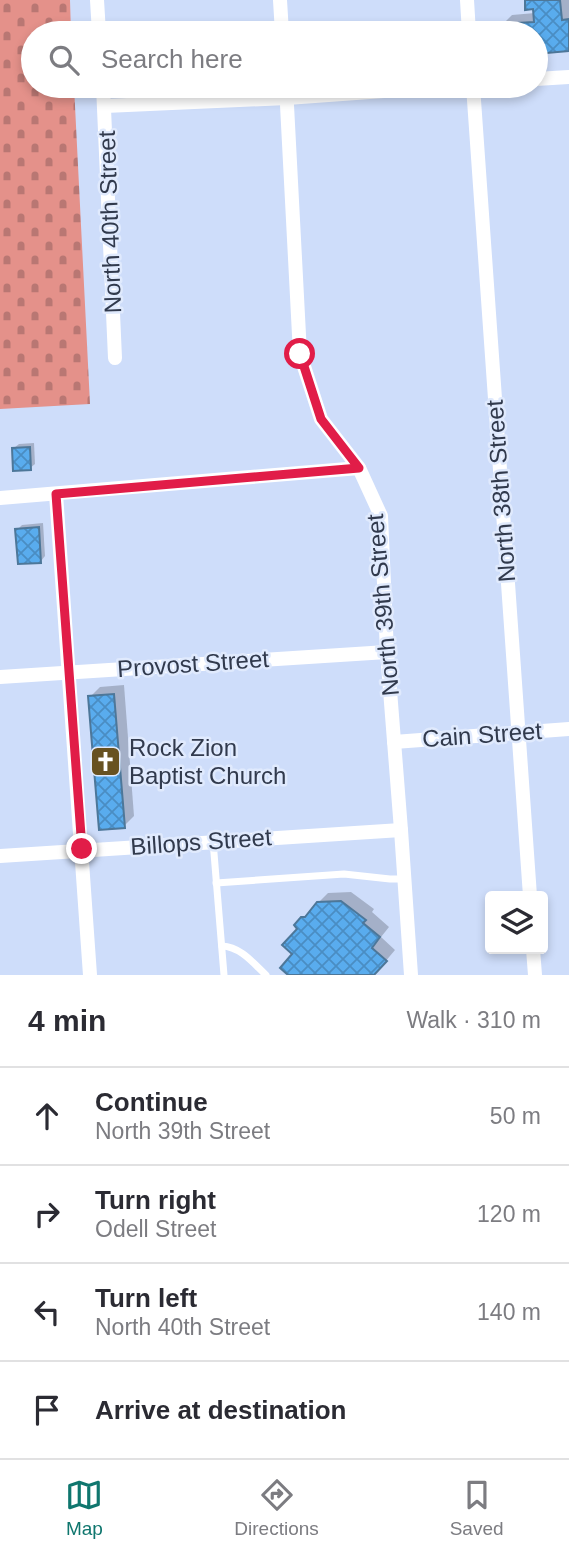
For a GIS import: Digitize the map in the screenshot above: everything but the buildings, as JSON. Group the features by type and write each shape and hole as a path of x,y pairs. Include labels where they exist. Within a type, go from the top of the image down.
{"street":[{"path":"97,0 98,21"},
{"path":"280,0 281,21"},
{"path":"467,0 468,21"},
{"path":"548,78 569,77"},
{"name":"North 40th Street","path":"104,98 115,358"},
{"path":"105,106 208,98"},
{"name":"North 39th Street","path":"286,98 300,354 321,419 359,468 381,516 387,652 411,975"},
{"name":"North 38th Street","path":"474,98 530,891"},
{"path":"0,498 359,468"},
{"path":"56,494 90,975"},
{"name":"Provost Street","path":"0,677 387,652"},
{"name":"Cain Street","path":"394,742 569,729"},
{"name":"Billops Street","path":"0,856 401,830"},
{"path":"533,954 535,975"}],"lane":[{"path":"213,841 224,975"},
{"path":"216,883 344,874 405,879"},
{"path":"222,946 232,946 239,950 267,975"}],"green space":[{"path":"0,0 70,0 71,21 21,21 21,98 75,98 90,404 0,409"}],"place":[{"name":"Rock Zion Baptist Church","path":"106,762"}],"route":[{"path":"82,849 56,494 359,468 321,419 300,354"}]}
